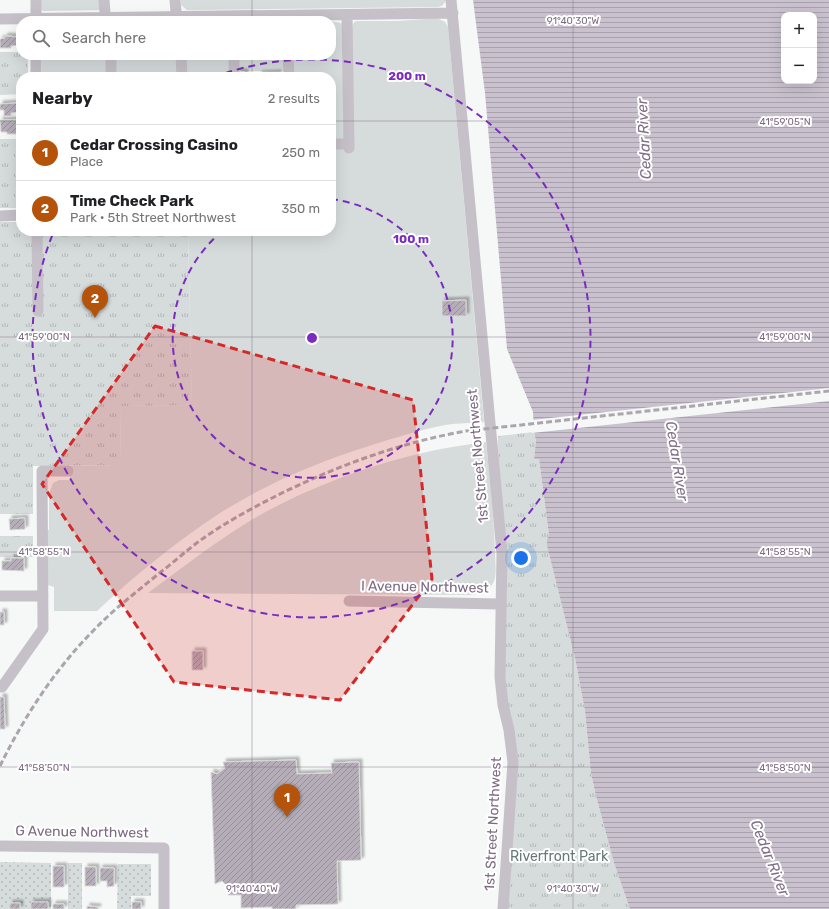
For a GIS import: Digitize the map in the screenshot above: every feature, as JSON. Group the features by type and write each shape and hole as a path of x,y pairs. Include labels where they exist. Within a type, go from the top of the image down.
{"street":[{"path":"36,0 36,16"},
{"path":"104,0 104,7 107,16"},
{"path":"174,0 177,16"},
{"name":"1st Street Northwest","path":"451,0 502,554 500,677 503,706 509,730 513,762 503,909"},
{"path":"327,16 453,13"},
{"path":"336,145 349,146 347,15"},
{"path":"0,19 16,19"},
{"path":"36,60 36,72"},
{"path":"111,60 111,72"},
{"path":"182,60 182,72"},
{"path":"234,60 234,72"},
{"path":"288,60 289,72"},
{"path":"0,216 16,215"},
{"path":"37,236 38,311"},
{"path":"0,687 2,687 43,629 42,471 68,471"},
{"path":"0,596 43,596"},
{"name":"I Avenue Northwest","path":"349,601 500,604"},
{"name":"G Avenue Northwest","path":"0,846 164,848 164,909"}],"highlighted area":[{"path":"155,326 413,400 432,579 340,700 174,682 42,484"}],"green space":[{"path":"41,0 107,0 107,10 43,11 41,9"},
{"path":"181,0 446,1 442,6 438,7 187,10 181,5"},
{"path":"437,18 445,22 448,27 484,422 445,425 416,432 350,452 292,475 237,502 188,535 156,559 97,611 54,611 54,587 48,585 46,530 49,530 49,494 53,483 59,480 70,480 70,466 121,465 120,406 192,405 188,236 336,236 336,72 293,72 293,60 336,60 336,22 341,23 343,28 352,27 354,22 357,21 398,21"},
{"path":"0,52 16,52 16,60 28,60 28,72 16,72 16,94 0,95"},
{"path":"42,60 177,60 177,72 42,72"},
{"path":"185,60 283,60 283,71 186,72"},
{"path":"0,139 16,139 16,208 0,208"},
{"path":"0,222 16,222 16,236 188,236 192,405 120,406 121,465 33,466 33,514 0,514"},
{"name":"Riverfront Park","path":"534,432 536,441 534,459 539,459 549,535 547,539 547,546 575,658 585,711 591,774 614,863 630,909 503,909 512,786 500,679 496,487 498,436"},
{"path":"486,442 493,511 496,571 494,581 485,591 472,595 148,593 231,533 260,515 302,494 348,475 395,460 441,449"},
{"path":"0,536 33,536 33,557 0,557"},
{"path":"0,862 51,863 51,909 0,909"},
{"path":"68,863 82,863 82,909 68,909"},
{"path":"118,864 151,864 151,896 131,896 131,909 117,909"}],"water":[{"name":"Cedar River","path":"473,0 829,0 829,909 630,909 614,863 591,774 585,711 575,658 547,546 547,539 549,535 539,459 534,459 536,441 533,412 507,349 485,93"}],"pier":[{"path":"829,388 829,401 532,433 532,420"}],"building":[{"path":"5,36 16,37 16,45 11,46 11,48 0,48 0,39 5,38"},
{"path":"16,103 16,112 11,113 11,116 4,116 4,110 0,110 0,104"},
{"path":"0,120 16,120 16,134 1,132"},
{"path":"466,300 466,316 442,316 442,301"},
{"path":"25,518 25,529 10,530 9,519"},
{"path":"11,558 24,558 24,571 2,570 2,561 11,561"},
{"path":"0,612 4,612 4,625 0,625"},
{"path":"192,651 203,651 203,670 192,670"},
{"path":"0,697 4,697 5,729 0,729"},
{"path":"296,760 297,774 332,773 331,763 359,762 361,860 337,861 338,904 296,905 296,909 272,909 272,907 241,908 241,895 228,895 230,889 222,881 215,884 211,772 217,774 225,768 223,762"},
{"path":"53,866 64,866 64,887 53,887"},
{"path":"85,867 96,867 96,886 85,886"},
{"path":"100,868 114,868 114,886 107,887 107,881 100,881"},
{"path":"31,902 48,902 48,909 31,909"},
{"path":"132,902 141,902 141,909 132,909"},
{"path":"10,903 20,903 20,909 10,909"},
{"path":"53,904 64,904 64,909 53,909"},
{"path":"87,906 98,907 98,909 87,909"}],"railway":[{"path":"0,766 19,730 53,677 80,645 110,614 208,535 250,509 328,472 373,455 419,441 466,431 829,391"}],"place":[{"name":"Time Check Park","path":"95,318"},
{"name":"Cedar Crossing Casino","path":"287,817"}]}
